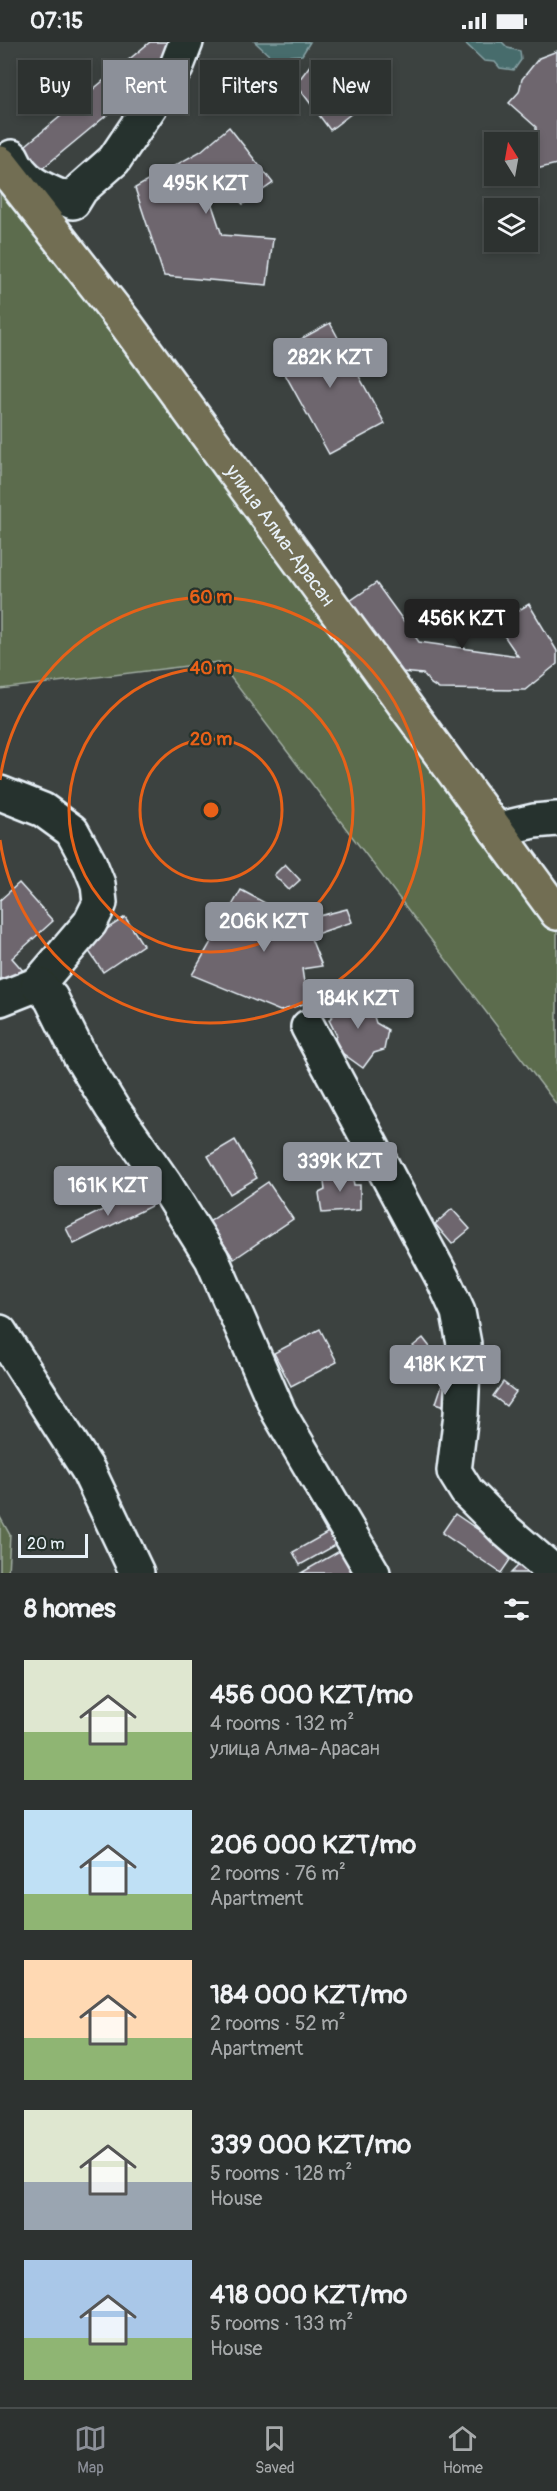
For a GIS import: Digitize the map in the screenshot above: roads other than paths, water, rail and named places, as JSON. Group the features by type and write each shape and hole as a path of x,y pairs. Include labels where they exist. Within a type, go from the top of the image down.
{"main road":[{"name":"улица Алма-Арасан","path":"0,163 126,324 557,913"}],"lane":[{"path":"0,157 6,153 11,156 17,170 38,187 72,202 81,189 114,160 176,68 186,42"},
{"path":"0,794 43,810 72,831 98,884 100,903 90,923 38,984 0,999"},
{"path":"496,830 534,821 557,819"},
{"path":"38,984 51,998 80,1056 112,1108 165,1184 212,1259 279,1413 373,1573"},
{"path":"308,1027 443,1279 458,1312 464,1344 461,1414 454,1471 475,1500 555,1573"},
{"path":"0,1332 88,1470 136,1573"}],"water":[{"path":"255,42 310,42 302,55 271,57"},
{"path":"464,42 502,42 508,48 520,51 521,60 514,70 500,68 495,62 484,61"}]}
